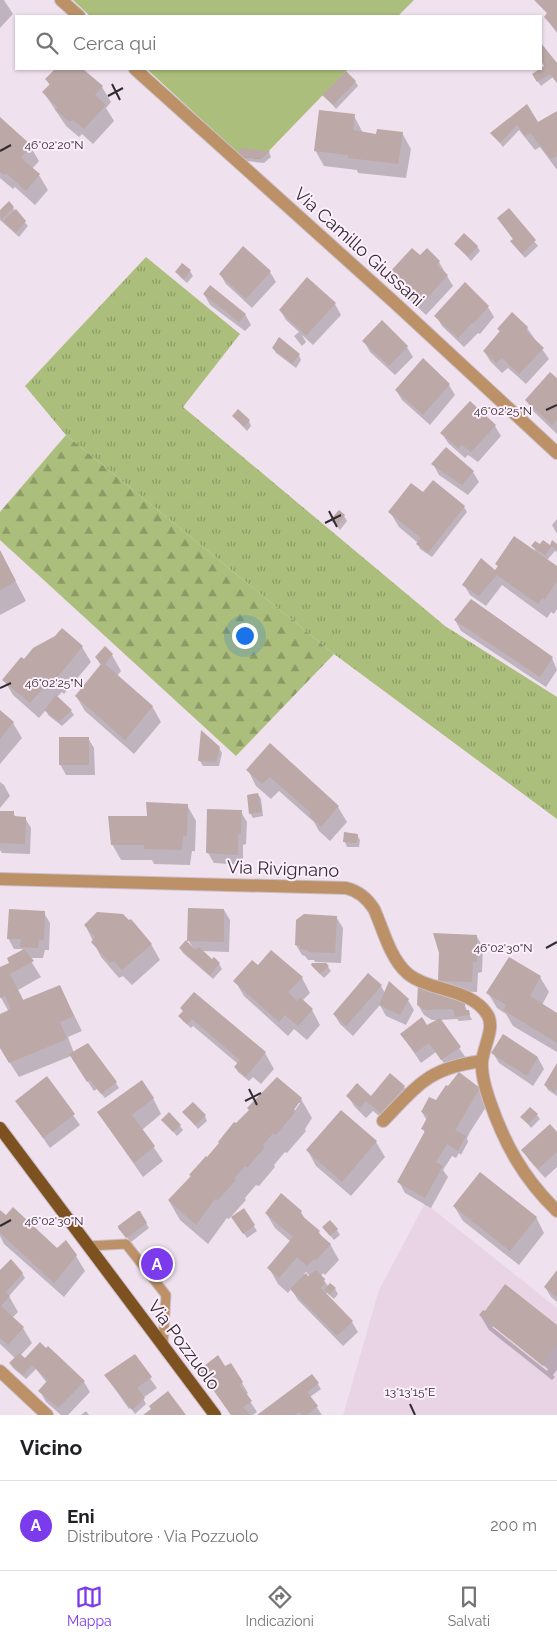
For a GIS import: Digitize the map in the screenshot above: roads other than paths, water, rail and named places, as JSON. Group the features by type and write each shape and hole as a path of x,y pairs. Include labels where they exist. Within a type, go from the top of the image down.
{"main road":[{"name":"Via Pozzuolo","path":"0,1128 215,1415"}],"street":[{"path":"61,0 78,15"},
{"name":"Via Camillo Giussani","path":"136,70 557,453"},
{"name":"Via Rivignano","path":"0,879 346,888 359,893 370,903 396,958 408,974 458,993 477,1004 488,1014 490,1025 482,1061 482,1074 486,1091 509,1149 525,1175 557,1211"},
{"path":"383,1121 420,1083 433,1074 459,1064 482,1061"},
{"path":"0,1371 47,1415"}],"lane":[{"path":"88,1246 126,1244 166,1295 163,1346"}],"place":[{"name":"Eni","path":"157,1264"}]}
